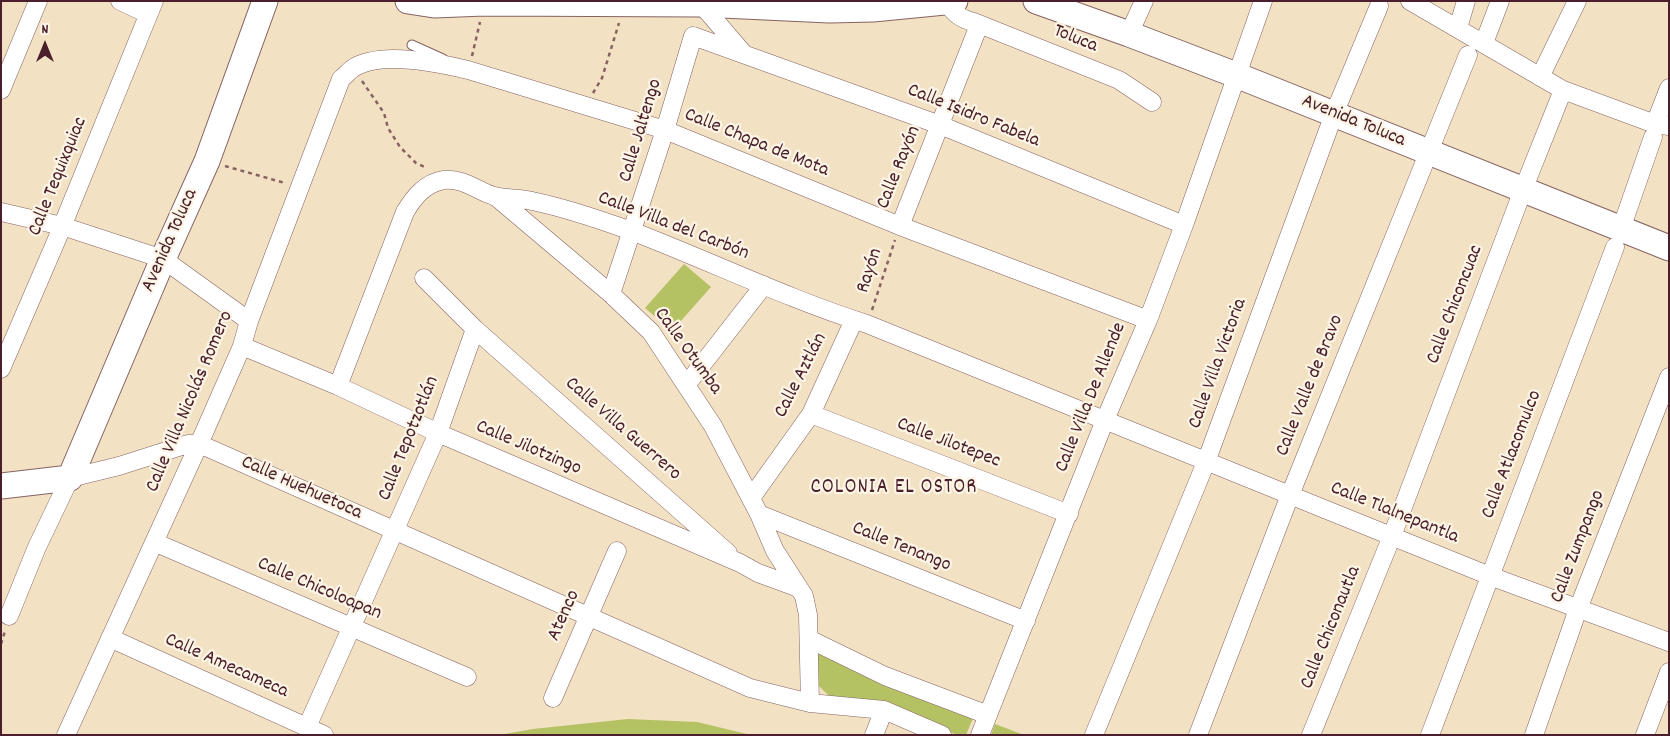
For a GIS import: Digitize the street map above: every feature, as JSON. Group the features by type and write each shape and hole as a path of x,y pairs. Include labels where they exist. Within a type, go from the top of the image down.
{"street":[{"path":"1,90 38,1"},
{"path":"120,1 151,8"},
{"name":"Avenida Toluca","path":"70,478 163,259 207,161 265,1"},
{"path":"408,1 434,5 666,2 829,10 951,2 955,14 979,25"},
{"path":"1129,34 1144,1"},
{"name":"Calle Villa De Allende","path":"980,735 1105,420 1148,320 1264,1"},
{"path":"1410,1 1563,90 1659,129"},
{"path":"1458,28 1466,1"},
{"path":"1484,43 1500,1"},
{"path":"1540,77 1577,1"},
{"name":"Avenida Toluca","path":"1038,2 1236,75 1523,190 1618,238 1669,248"},
{"name":"Calle Isidro Fabela","path":"701,4 744,54"},
{"name":"Calle Villa Victoria","path":"1094,735 1206,462 1334,114 1379,6"},
{"name":"Calle Tequixquiac","path":"1,369 151,8"},
{"name":"Toluca","path":"979,25 1119,80 1152,102"},
{"name":"Calle Rayón","path":"900,226 979,25"},
{"name":"Calle Isidro Fabela","path":"693,36 940,125 1184,225"},
{"name":"Calle Jaltengo","path":"611,294 633,232 693,36"},
{"name":"Calle Valle de Bravo","path":"1198,735 1290,495 1468,55"},
{"name":"Calle Chapa de Mota","path":"347,74 369,62 409,60 437,62 665,130 900,226 1148,320"},
{"name":"Calle Villa Nicolás Romero","path":"66,735 242,346 249,321 300,187 347,74"},
{"name":"Calle Atlacomulco","path":"1430,735 1659,129 1669,88"},
{"name":"Calle Chiconcuac","path":"1392,536 1523,190 1563,90"},
{"path":"338,386 405,212 414,197 427,186 445,180"},
{"name":"Calle Villa del Carbón","path":"445,180 466,182 494,196 530,200 633,232 1105,420"},
{"name":"Calle Otumba","path":"494,196 611,294 651,332 687,384 713,426 759,514 775,551 804,596 809,639 810,702"},
{"path":"1,212 62,226 163,259 249,321"},
{"name":"Calle Villa Guerrero","path":"424,278 475,329 740,563"},
{"path":"687,384 764,285"},
{"name":"Calle Aztlán","path":"750,498 811,414 860,322"},
{"name":"Calle Tepotzotlán","path":"307,727 438,433 475,329"},
{"name":"Calle Jilotzingo","path":"242,346 338,386 438,433 740,563 758,573 799,588"},
{"name":"Calle Zumpango","path":"1534,735 1578,609 1669,377"},
{"name":"Calle Jilotepec","path":"811,414 1069,514"},
{"name":"Calle Tlalnepantla","path":"1105,420 1490,576 1669,642"},
{"path":"1,486 70,478 119,466 188,444 199,444"},
{"name":"Calle Huehuetoca","path":"199,444 750,688 810,702"},
{"path":"10,616 37,547 70,478"},
{"name":"Calle Tenango","path":"759,514 1026,621"},
{"name":"Calle Chiconautla","path":"1311,735 1392,536"},
{"name":"Calle Chicoloapan","path":"154,542 467,677"},
{"name":"Atenco","path":"553,698 617,551"},
{"path":"758,573 769,570 774,564 775,551"},
{"name":"Calle Amecameca","path":"110,638 324,735"},
{"path":"809,639 884,676 988,715"},
{"path":"1646,735 1669,672"},
{"path":"810,702 884,710 942,735"},
{"path":"874,735 884,710"}],"lane":[{"path":"412,45 468,70"}],"path":[{"path":"468,70 484,3"},
{"path":"586,106 602,78 625,3"},
{"path":"347,74 384,113 388,128 400,147 416,163 430,169 445,180"},
{"path":"207,161 300,187"},
{"name":"Rayón","path":"860,322 900,226"}],"green space":[{"path":"684,264 711,287 672,331 645,308"},
{"path":"815,648 974,716 966,735 957,735 888,705 829,696 815,682"},
{"path":"628,719 697,722 751,735 499,735 533,729"},
{"path":"995,724 1024,735 991,735"}],"district":[{"name":"COLONIA EL OSTOR","path":"894,489"}]}
